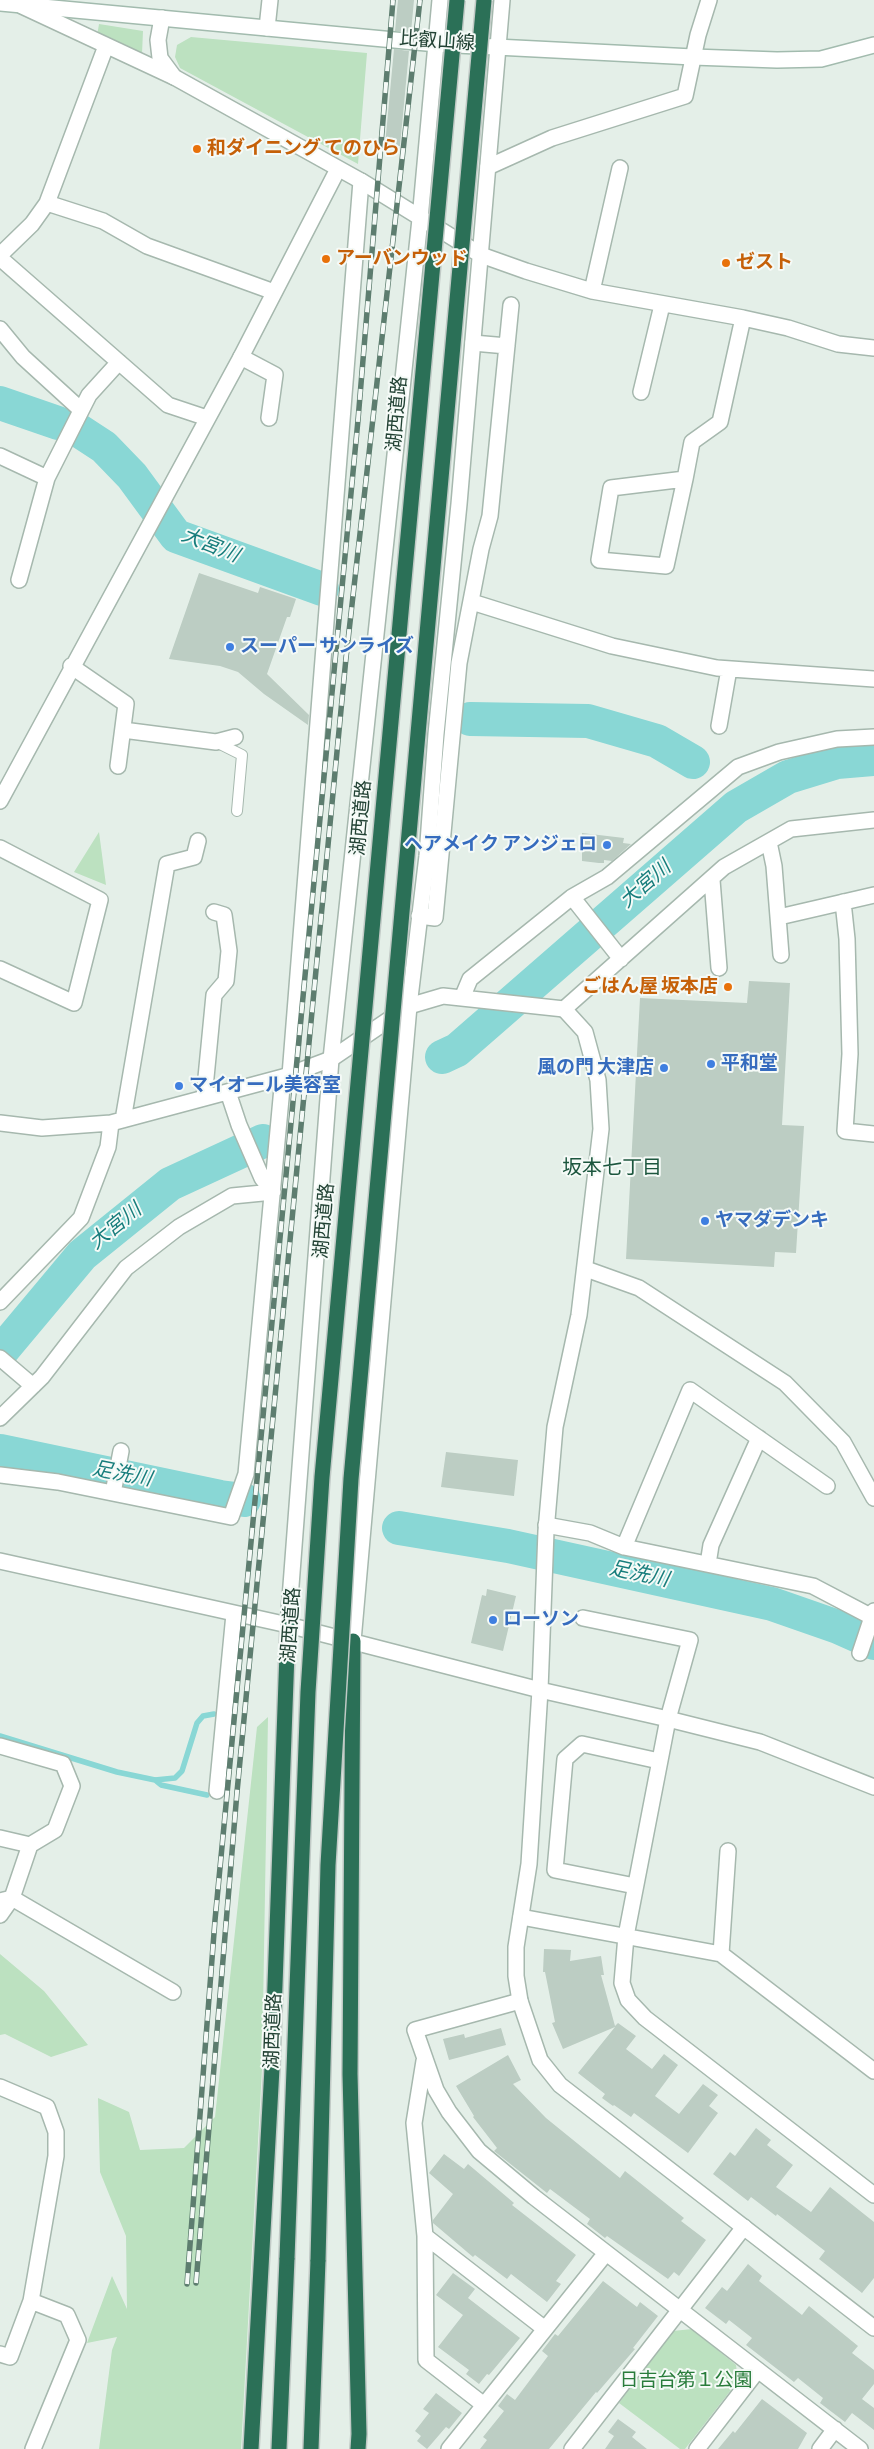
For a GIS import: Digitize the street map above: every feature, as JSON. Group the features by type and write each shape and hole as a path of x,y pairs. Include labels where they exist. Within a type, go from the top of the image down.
{"highway":[{"name":"湖西道路","path":"279,2449 304,1762 322,1477 457,0"},
{"path":"311,2449 328,1865 351,1479 484,0"},
{"path":"251,2449 272,2068 288,1625"},
{"path":"353,1641 350,2074 358,2449"}],"street":[{"path":"267,28 270,0"},
{"path":"288,1625 331,1059 420,219 440,0"},
{"path":"419,916 436,918 452,738 452,662 473,344 502,0"},
{"path":"488,167 552,138 685,96 693,57 709,0"},
{"name":"比叡山線","path":"0,3 437,44 693,57 777,60 821,59 874,46"},
{"path":"22,6 174,77 361,181 481,255 526,271 592,290 662,305 743,318 788,328 838,344 874,348"},
{"path":"162,18 158,40 160,58 174,77"},
{"path":"106,46 47,203 32,224 0,257 168,405 207,418"},
{"path":"592,290 620,168"},
{"path":"0,801 71,666 240,357 338,169"},
{"path":"0,1476 58,1482 231,1517 246,1474 273,1192 287,1076 361,181"},
{"path":"47,203 103,221 147,246 274,292"},
{"path":"353,1641 409,1006 427,856 436,734 452,662 472,602 481,549 490,516 511,305"},
{"path":"641,392 662,305"},
{"path":"685,479 611,488 599,560 666,566 685,479 692,442 720,422 743,318"},
{"path":"0,329 18,361 81,410"},
{"path":"473,344 507,346"},
{"path":"240,357 275,375 269,418"},
{"path":"19,580 47,478 89,395 119,362"},
{"path":"0,456 47,478"},
{"path":"472,602 612,646 729,669 874,679"},
{"path":"71,666 126,704 118,766"},
{"path":"719,726 729,669"},
{"path":"123,730 216,742 235,737"},
{"path":"436,734 452,738"},
{"path":"463,998 470,979 572,898 607,877 738,768 779,752 837,739 874,737"},
{"path":"558,1007 620,959 712,880 724,867 791,829 874,820"},
{"path":"0,1302 81,1218 117,1121 167,864 194,857 198,841"},
{"path":"769,842 774,866 782,954"},
{"path":"0,848 100,900 74,1003 0,969"},
{"path":"712,880 719,968"},
{"path":"779,917 874,895"},
{"path":"572,898 620,959"},
{"path":"843,902 847,939 850,1054 845,1131 874,1134"},
{"path":"204,1098 214,995 226,981 229,952 224,915 214,912"},
{"path":"0,1123 42,1128 117,1121 287,1076 331,1059 409,1006 443,996 558,1007 585,1032 598,1080 601,1129 579,1316 555,1428 546,1528 540,1690 530,1864 516,1947 516,1976 520,2001 540,2060 560,2085 873,2326"},
{"path":"228,1092 239,1125 262,1178 273,1192"},
{"path":"0,1418 32,1385 126,1268 179,1227 232,1196 273,1192"},
{"path":"586,1269 639,1288 785,1383 842,1442 874,1498"},
{"path":"0,1358 32,1385"},
{"path":"624,1547 690,1390 827,1486"},
{"path":"708,1564 711,1545 759,1438"},
{"path":"113,1493 121,1451"},
{"path":"546,1528 590,1533 624,1547 813,1586 872,1618 860,1652"},
{"path":"0,1561 288,1625 540,1690 760,1742 874,1787"},
{"path":"217,1791 234,1614"},
{"path":"583,1618 690,1640 668,1719 626,1936 622,1983 628,2000 645,2018 874,2195"},
{"path":"635,1886 555,1870 565,1759 582,1744 659,1761"},
{"path":"0,1746 62,1764 72,1786 55,1830 30,1845 0,1914"},
{"path":"0,1838 30,1845"},
{"path":"720,1954 728,1851"},
{"path":"6,1899 173,1992"},
{"path":"520,1917 720,1954 874,2071"},
{"path":"520,2001 415,2030 436,2090 449,2112 479,2151 606,2253 860,2449"},
{"path":"424,2059 414,2123 425,2236 426,2360 484,2405"},
{"path":"0,2087 47,2107 56,2132 56,2156 31,2301 10,2357 0,2354"},
{"path":"572,2449 744,2227"},
{"path":"425,2236 545,2329"},
{"path":"449,2449 606,2253"},
{"path":"31,2301 67,2315 78,2340 33,2449"},
{"path":"698,2449 758,2370"},
{"path":"820,2449 835,2429"}],"lane":[{"path":"216,742 242,755 237,812"}],"green space":[{"path":"99,24 143,31 142,54 97,36"},
{"path":"191,37 367,53 358,164 180,68 175,57 177,45"},
{"path":"99,832 106,885 74,872"},
{"path":"268,1717 262,2069 241,2449 99,2449 112,2350 117,2337 87,2343 112,2276 127,2309 126,2236 100,2172 98,2098 129,2112 140,2150 184,2148 215,2117 257,1727"},
{"path":"0,1954 44,1991 88,2045 51,2057 5,2034 0,2035"},
{"name":"日吉台第１公園","path":"692,2329 736,2365 738,2381 685,2449 680,2449 619,2403 673,2331"}],"building":[{"path":"398,0 414,0 411,32 395,31"},
{"path":"394,49 409,51 400,146 385,145"},
{"name":"スーパー サンライズ","path":"199,573 258,593 260,587 296,599 290,617 287,617 267,674 309,715 308,725 264,694 238,672 220,666 169,659"},
{"path":"582,833 624,838 623,843 631,844 612,861 604,860 604,863 599,863 582,861"},
{"name":"平和堂","path":"749,981 790,983 782,1125 804,1126 796,1253 775,1252 774,1267 626,1259 640,998 747,1003"},
{"path":"446,1452 518,1460 514,1496 441,1487"},
{"path":"487,1589 516,1596 503,1651 471,1643 482,1595 486,1596"},
{"path":"544,1949 571,1950 570,1961 601,1956 604,1975 601,1975 615,2026 618,2023 636,2036 626,2049 652,2069 664,2054 678,2065 655,2096 679,2114 703,2084 718,2095 709,2106 718,2113 688,2153 634,2113 631,2117 602,2098 605,2094 578,2073 615,2027 563,2049 552,2023 555,2022 545,1972 543,1972"},
{"path":"501,2028 506,2045 449,2060 443,2039 464,2034 465,2038"},
{"path":"508,2055 521,2080 513,2084 546,2118 620,2178 625,2171 684,2218 681,2221 706,2240 679,2276 674,2272 668,2279 607,2236 605,2238 587,2224 590,2219 550,2189 547,2193 494,2151 497,2148 473,2117 456,2086"},
{"path":"756,2128 771,2140 767,2145 793,2165 776,2187 811,2212 830,2187 874,2222 874,2278 862,2293 819,2259 825,2251 777,2214 776,2216 751,2197 748,2201 713,2174 730,2152 735,2156"},
{"path":"444,2154 464,2169 468,2164 514,2203 512,2205 576,2255 556,2281 561,2284 547,2302 511,2274 507,2279 475,2255 473,2257 433,2223 433,2220 453,2194 429,2173"},
{"path":"748,2264 762,2276 759,2281 802,2315 809,2306 858,2346 852,2353 874,2370 874,2384 862,2399 874,2408 874,2430 852,2413 845,2422 820,2403 823,2398 798,2378 794,2382 746,2345 752,2338 729,2320 726,2324 705,2308 722,2287 727,2291"},
{"path":"453,2273 475,2289 468,2298 520,2338 479,2384 466,2374 469,2370 438,2347 463,2315 436,2295"},
{"path":"603,2281 637,2307 640,2302 658,2316 633,2348 635,2349 596,2392 549,2449 480,2449 487,2440 483,2437 504,2411 498,2406 507,2394 515,2400 548,2356 542,2351 555,2334 558,2336"},
{"path":"436,2393 462,2413 449,2429 446,2427 427,2449 417,2441 421,2436 415,2431 429,2413 423,2409"},
{"path":"762,2399 807,2433 798,2449 718,2449 733,2431 735,2433"},
{"path":"618,2419 636,2432 632,2437 647,2449 605,2449 614,2436 608,2432"}],"waterway":[{"name":"大宮川","path":"0,403 58,423"},
{"name":"大宮川","path":"78,430 104,447 132,476 176,536 322,589"},
{"name":"大宮川","path":"470,719 588,721 657,741 693,762"},
{"name":"大宮川","path":"442,1057 457,1050 736,807 788,777 837,762 874,759"},
{"name":"大宮川","path":"0,1353 82,1255 170,1184 263,1141"},
{"name":"足洗川","path":"0,1451 220,1497 244,1500"},
{"name":"足洗川","path":"399,1528 508,1546 772,1604 838,1627 874,1643"},
{"path":"0,1736 117,1772 155,1780 175,1778 182,1771 197,1723 203,1716 214,1714"},
{"path":"155,1780 161,1785 207,1795"}],"railway":[{"path":"187,2284 215,1920 358,420 393,0"},
{"path":"196,2283 237,1792 346,658 420,0"}],"place":[{"name":"和ダイニング てのひら","path":"197,149"},
{"name":"アーバンウッド","path":"326,259"},
{"name":"ゼスト","path":"726,263"},
{"name":"スーパー サンライズ","path":"230,647"},
{"name":"ヘアメイク アンジェロ","path":"607,845"},
{"name":"ごはん屋 坂本店","path":"728,987"},
{"name":"平和堂","path":"711,1064"},
{"name":"風の門 大津店","path":"664,1068"},
{"name":"マイオール美容室","path":"179,1086"},
{"name":"ヤマダデンキ","path":"705,1221"},
{"name":"ローソン","path":"493,1620"}],"district":[{"name":"坂本七丁目","path":"612,1169"}]}
